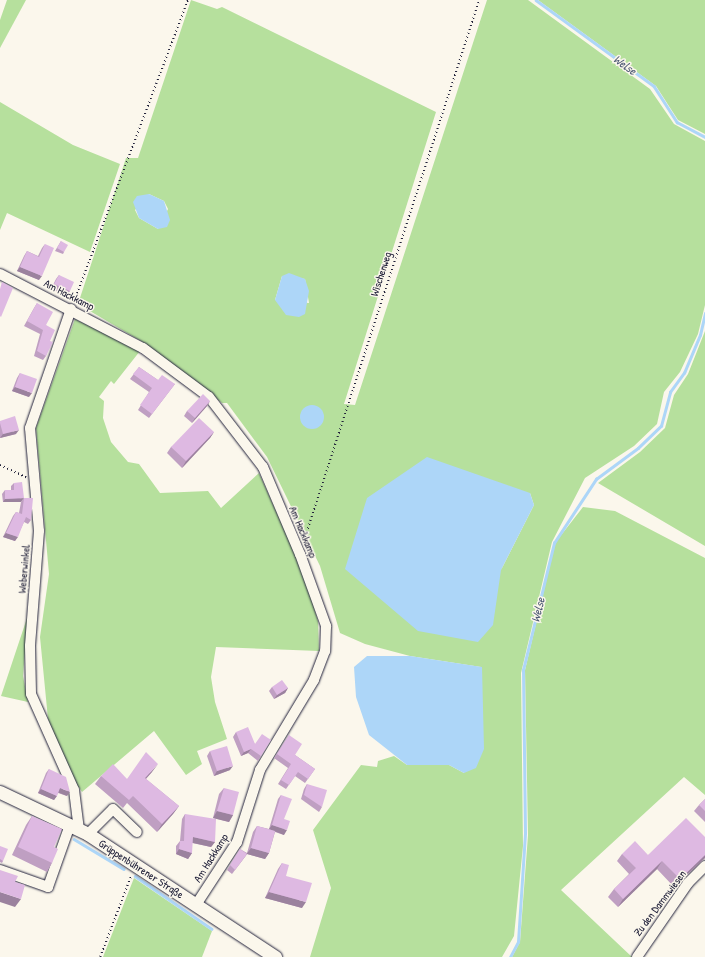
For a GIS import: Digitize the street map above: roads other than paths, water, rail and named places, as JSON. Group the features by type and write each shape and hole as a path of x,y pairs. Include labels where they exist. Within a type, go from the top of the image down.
{"main road":[{"name":"Grüppenbührener Straße","path":"0,792 79,830 275,957"}],"street":[{"name":"Am Hackkamp","path":"0,274 71,308 143,348 214,402 263,468 300,554 326,626 325,651 297,714 260,770 237,842 196,905"},
{"name":"Weberwinkel","path":"71,308 30,428 37,482 40,531 30,646 31,694 74,790 79,830"},
{"path":"0,870 48,888 79,830 113,809 137,832"},
{"name":"Zu den Dammwiesen","path":"637,957 688,883 705,866"}],"water":[{"path":"149,194 164,201 170,220 167,227 158,229 139,218 133,202 137,196"},
{"path":"289,273 305,279 309,291 305,314 299,317 286,315 275,300 282,276"},
{"path":"312,405 320,409 324,417 320,425 312,429 304,425 300,417 304,409"},
{"path":"427,457 530,493 534,505 501,570 493,625 478,642 418,631 345,569 367,498"},
{"path":"367,656 410,656 482,667 484,749 476,768 464,773 449,765 407,765 369,735 356,697 354,667"}],"waterway":[{"name":"Welse","path":"536,0 654,86 677,122 705,137"},
{"name":"Welse","path":"510,957 518,942 525,833 523,670 554,543 596,479 638,448 661,426 670,392 684,373 700,335 705,314"},
{"path":"74,839 124,869"},
{"path":"135,876 212,929"}]}
